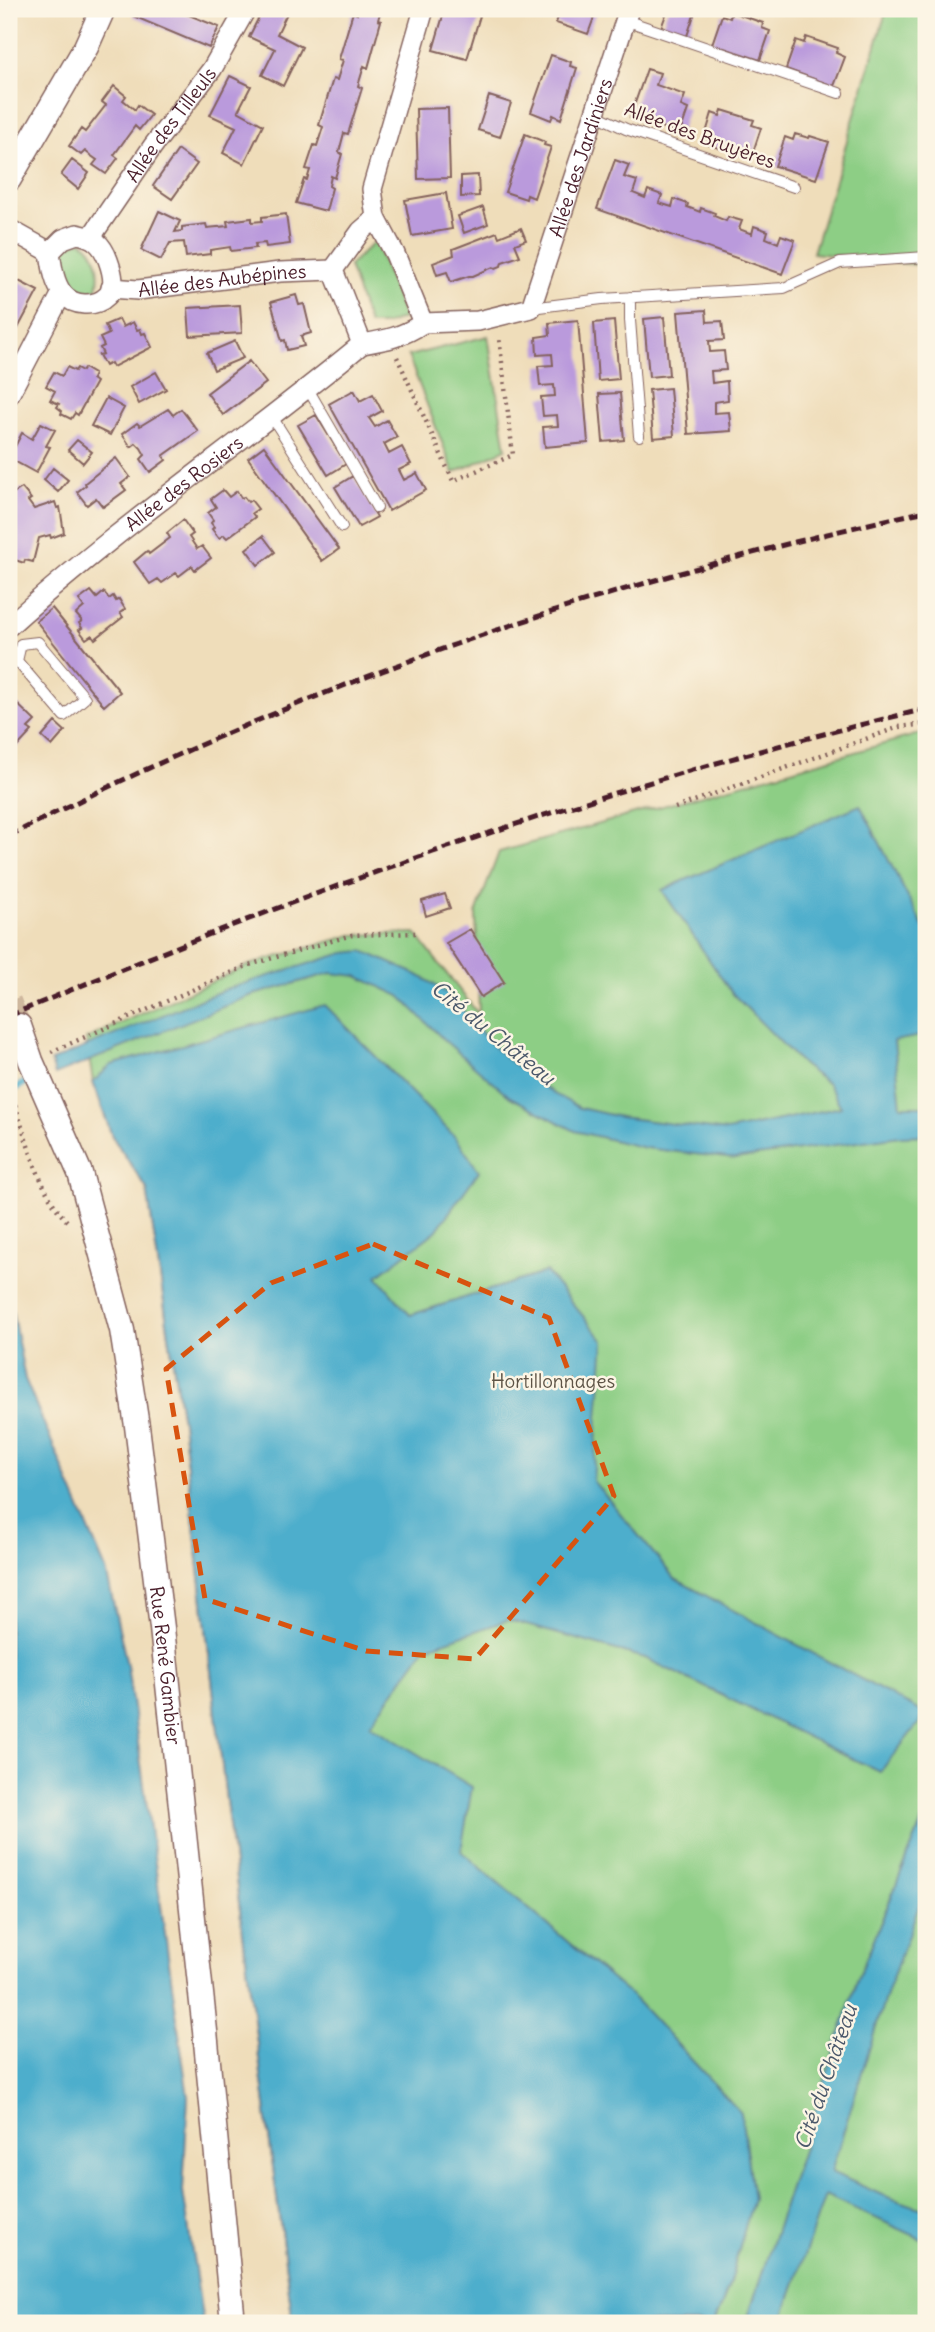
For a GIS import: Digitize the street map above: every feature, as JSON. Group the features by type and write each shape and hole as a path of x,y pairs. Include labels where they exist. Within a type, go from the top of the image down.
{"street":[{"path":"9,179 86,47 103,9"},
{"name":"Allée des Tilleuls","path":"91,237 153,146 212,69 246,9"},
{"path":"423,323 395,254 376,218 372,189 424,9"},
{"name":"Allée des Jardiniers","path":"531,308 627,14"},
{"path":"376,218 361,231 333,270 362,344 389,340 408,333 423,323 457,323 531,308"},
{"path":"9,229 50,252"},
{"path":"77,234 91,237 103,248 113,274 107,296 95,303 80,305 72,302 62,293 52,269 50,252 63,239 77,234"},
{"name":"Allée des Aubépines","path":"111,288 138,290 279,272 333,270"},
{"path":"9,395 62,293"},
{"name":"Allée des Rosiers","path":"9,628 59,581 362,344"},
{"name":"Rue René Gambier","path":"21,1045 80,1173 122,1330 137,1426 165,1656 204,2017 233,2323"}],"lane":[{"path":"627,14 839,93"},
{"name":"Allée des Bruyères","path":"594,114 626,129 794,187"},
{"path":"531,308 630,298 785,288 840,263 926,257"},
{"path":"630,298 639,436"},
{"path":"307,389 377,508"},
{"path":"272,417 342,527"},
{"path":"9,628 21,644"},
{"path":"38,642 85,698 64,716 17,661 21,644 38,642"}],"path":[{"path":"389,340 453,481 513,456 496,317"},
{"path":"675,808 899,727 926,724"},
{"path":"21,1045 86,1039 249,965 352,935 415,933"},
{"path":"9,1085 17,1109"}],"highlighted area":[{"path":"373,1244 549,1318 614,1496 475,1659 366,1651 205,1599 166,1369 271,1283"}],"green space":[{"path":"887,9 926,9 926,266 813,253"},
{"path":"81,241 95,255 99,275 97,289 86,292 77,291 71,286 61,258 61,252 69,245"},
{"path":"375,241 404,318 385,325 369,325 349,266"},
{"path":"488,336 506,449 454,473 408,356"},
{"name":"Hortillonnages","path":"926,732 926,2323 293,2323 228,1817 182,1422 147,1189 112,1136 93,1082 86,1039 249,965 352,935 415,933 479,1015 476,914 499,852"}],"water":[{"path":"860,805 926,932 926,1035 894,1041 901,1106 926,1106 926,1135 900,1136 735,1159 645,1148 575,1131 510,1097 444,1040 400,996 357,976 331,973 250,996 55,1075 51,1061 226,989 344,953 363,951 420,976 450,995 492,1045 510,1061 554,1094 580,1108 620,1117 727,1131 841,1107 828,1084 803,1065 731,992 662,890"},
{"path":"325,1005 456,1138 479,1171 436,1231 377,1276 410,1315 546,1272 604,1341 593,1481 675,1579 926,1714 880,1772 645,1658 508,1620 425,1648 370,1725 472,1787 461,1851 636,2000 741,2113 753,2199 728,2289 714,2323 293,2323 228,1817 182,1422 147,1189 112,1136 93,1082 111,1065"},
{"path":"9,1294 25,1379 106,1570 127,1665 188,2097 183,2191 203,2323 9,2323"},
{"path":"926,1812 926,1887 887,1992 831,2172 882,2195 926,2210 926,2241 825,2195 781,2323 746,2323 858,1978"}],"building":[{"path":"136,9 174,9 219,27 209,48 133,16"},
{"path":"263,9 289,9 277,34 302,47 283,86 262,75 275,49 249,37"},
{"path":"358,9 381,9 378,20 381,21 368,68 364,66 358,86 362,88 348,134 344,133 339,152 342,154 335,178 331,176 329,186 332,188 326,211 296,203 304,179 307,180 310,170 306,169 323,127 319,125 333,79 337,80 343,60 339,59 353,12 357,14"},
{"path":"445,9 482,9 467,59 433,50"},
{"path":"561,9 597,9 588,34 556,23"},
{"path":"668,9 696,9 687,36 661,28"},
{"path":"732,12 763,23 762,28 770,31 760,60 712,44 722,15 730,18"},
{"path":"806,37 838,48 836,53 845,57 834,86 786,69 796,40 804,43"},
{"path":"551,55 571,62 570,66 577,68 561,119 553,115 551,120 531,112"},
{"path":"647,69 660,73 656,85 685,95 681,106 688,109 680,133 630,117"},
{"path":"230,76 251,86 238,111 263,125 244,164 223,153 236,127 210,115"},
{"path":"114,86 126,96 123,100 135,110 138,105 151,115 139,130 135,126 114,155 118,158 106,174 93,165 97,160 85,151 81,155 69,146 81,129 85,132 106,105 102,102"},
{"path":"489,96 511,103 500,137 478,130"},
{"path":"448,108 450,178 418,179 416,109"},
{"path":"722,110 754,120 752,125 761,128 751,158 703,143 712,113 720,116"},
{"path":"525,134 551,147 534,198 527,195 526,199 505,192"},
{"path":"795,134 829,142 816,179 775,166 785,137 793,140"},
{"path":"178,150 197,164 172,199 153,186"},
{"path":"72,160 89,173 78,189 61,175"},
{"path":"615,160 629,165 624,177 637,181 633,193 645,198 648,190 662,195 659,203 672,207 674,199 700,212 701,208 715,213 714,216 726,221 728,217 742,221 739,229 752,234 754,226 768,231 766,238 778,243 781,235 795,240 782,274 597,209"},
{"path":"478,175 479,196 461,197 461,176"},
{"path":"446,193 452,229 412,236 405,200"},
{"path":"483,207 488,224 464,233 458,216"},
{"path":"159,211 180,221 175,232 182,231 182,227 206,224 207,228 228,226 227,221 252,218 252,222 262,221 262,217 286,214 290,244 266,247 265,243 255,244 256,248 231,251 230,247 210,250 210,254 186,257 184,242 170,243 161,260 141,250"},
{"path":"521,228 526,240 515,244 520,256 502,262 501,266 496,268 451,282 447,272 437,275 433,263 454,255 453,249 497,232 499,237"},
{"path":"9,276 38,291 9,345"},
{"path":"296,295 299,305 304,304 311,333 301,336 304,346 287,350 271,302"},
{"path":"240,305 242,333 190,336 188,308"},
{"path":"706,310 707,322 722,321 724,340 709,341 710,352 724,351 726,370 711,371 712,383 727,381 728,400 714,402 714,413 729,412 731,431 688,434 678,312"},
{"path":"664,317 669,375 649,377 644,319"},
{"path":"119,319 123,327 133,322 137,330 145,333 152,347 113,367 111,363 105,366 99,355 103,354 100,348 104,346 100,338 109,334 105,325"},
{"path":"578,320 588,443 545,447 543,427 558,426 557,415 543,416 541,397 555,396 554,385 540,386 538,366 553,365 552,354 537,355 536,337 550,335 549,323"},
{"path":"614,321 619,379 598,381 594,323"},
{"path":"235,341 243,358 214,370 207,353"},
{"path":"249,361 266,383 223,415 207,393"},
{"path":"67,367 75,371 77,368 82,371 84,368 94,374 92,379 96,382 78,415 75,413 71,419 61,414 62,411 57,407 59,404 50,400 55,391 46,386 54,372 62,376"},
{"path":"156,372 166,389 139,404 130,387"},
{"path":"670,388 674,436 653,438 649,390"},
{"path":"354,390 360,401 373,394 382,411 369,418 375,427 387,420 397,437 384,444 389,454 402,447 411,464 399,470 404,480 417,473 426,490 389,511 329,404"},
{"path":"620,393 624,440 603,442 599,394"},
{"path":"106,398 124,408 110,435 91,426"},
{"path":"168,409 173,415 181,409 198,431 163,456 166,460 150,472 141,459 145,455 141,448 136,443 131,447 122,434 137,423 140,426"},
{"path":"316,415 346,464 328,475 298,425"},
{"path":"41,423 55,430 46,446 50,447 36,473 9,458 22,433 32,439"},
{"path":"77,440 92,452 83,463 68,450"},
{"path":"264,446 339,549 322,561 248,458"},
{"path":"116,458 130,477 121,484 126,490 103,507 96,498 87,505 77,492"},
{"path":"53,468 68,480 58,492 44,480"},
{"path":"353,476 377,517 359,527 335,487"},
{"path":"22,488 31,499 28,501 34,509 55,502 57,508 60,507 64,533 51,538 50,535 39,538 33,562 25,560 24,563 9,558 9,494"},
{"path":"223,490 229,497 237,491 241,498 244,497 248,502 251,500 258,509 252,513 255,517 227,538 224,535 219,538 212,529 213,520 208,513 216,507 211,499"},
{"path":"183,520 193,534 189,537 197,549 202,546 211,558 195,570 192,566 179,576 176,573 162,583 158,579 150,584 134,562 170,538 167,533"},
{"path":"263,536 275,552 258,565 246,549"},
{"path":"91,591 97,598 104,592 109,599 113,596 116,601 119,599 125,609 120,613 123,617 95,639 92,635 86,639 79,630 82,628 79,623 82,621 76,614 84,607 79,600"},
{"path":"52,608 120,692 104,706 36,621"},
{"path":"9,696 35,721 28,728 32,731 17,747 9,740"},
{"path":"55,722 65,731 52,746 42,737"},
{"path":"445,894 450,908 426,916 422,901"},
{"path":"470,929 504,982 481,997 446,943"}],"waterway":[{"name":"Cité du Château","path":"9,1092 30,1080"}],"tunnel":[{"path":"9,1001 19,1026"}],"railway":[{"path":"9,836 230,732 457,644 689,570 926,511"},
{"path":"9,1016 233,925 461,843 692,770 926,709"}]}
